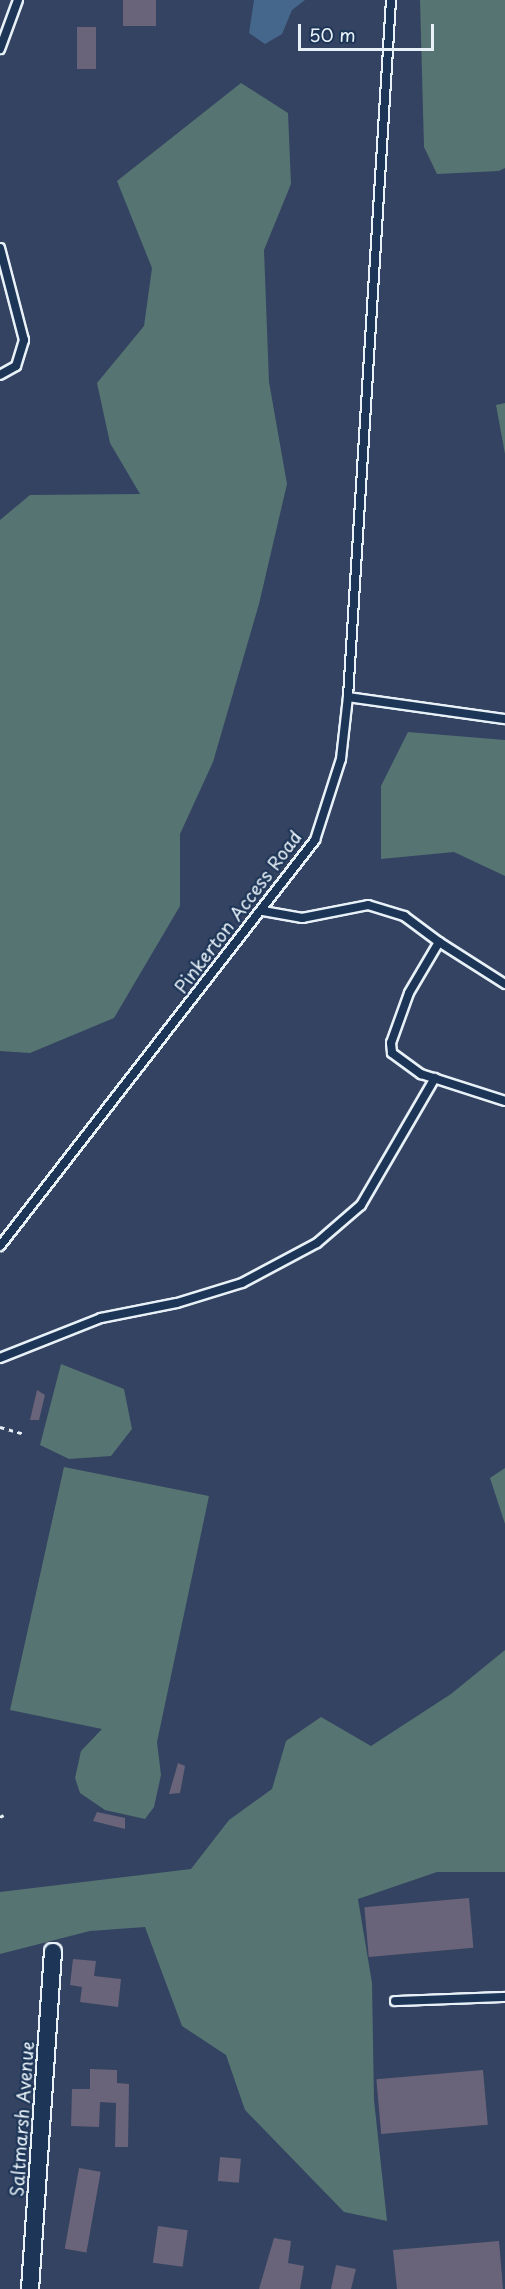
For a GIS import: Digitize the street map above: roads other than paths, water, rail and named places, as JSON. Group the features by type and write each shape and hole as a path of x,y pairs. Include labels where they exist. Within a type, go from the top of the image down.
{"street":[{"name":"Saltmarsh Avenue","path":"30,2289 53,1952"}],"lane":[{"path":"0,49 18,0"},
{"name":"Pinkerton Access Road","path":"0,1246 263,911 315,840 332,797 348,697 391,0"},
{"path":"0,248 24,340 16,366 0,375"},
{"path":"348,697 505,719"},
{"path":"263,911 302,918 368,905 404,916 439,942 505,984"},
{"path":"439,942 409,993 391,1043 392,1053 403,1063 435,1078 505,1101"},
{"path":"0,1358 101,1318 177,1304 243,1283 317,1243 361,1205 435,1078"},
{"path":"395,2001 505,1997"}],"water":[{"path":"254,0 305,0 292,10 282,34 265,44 249,33"}]}
